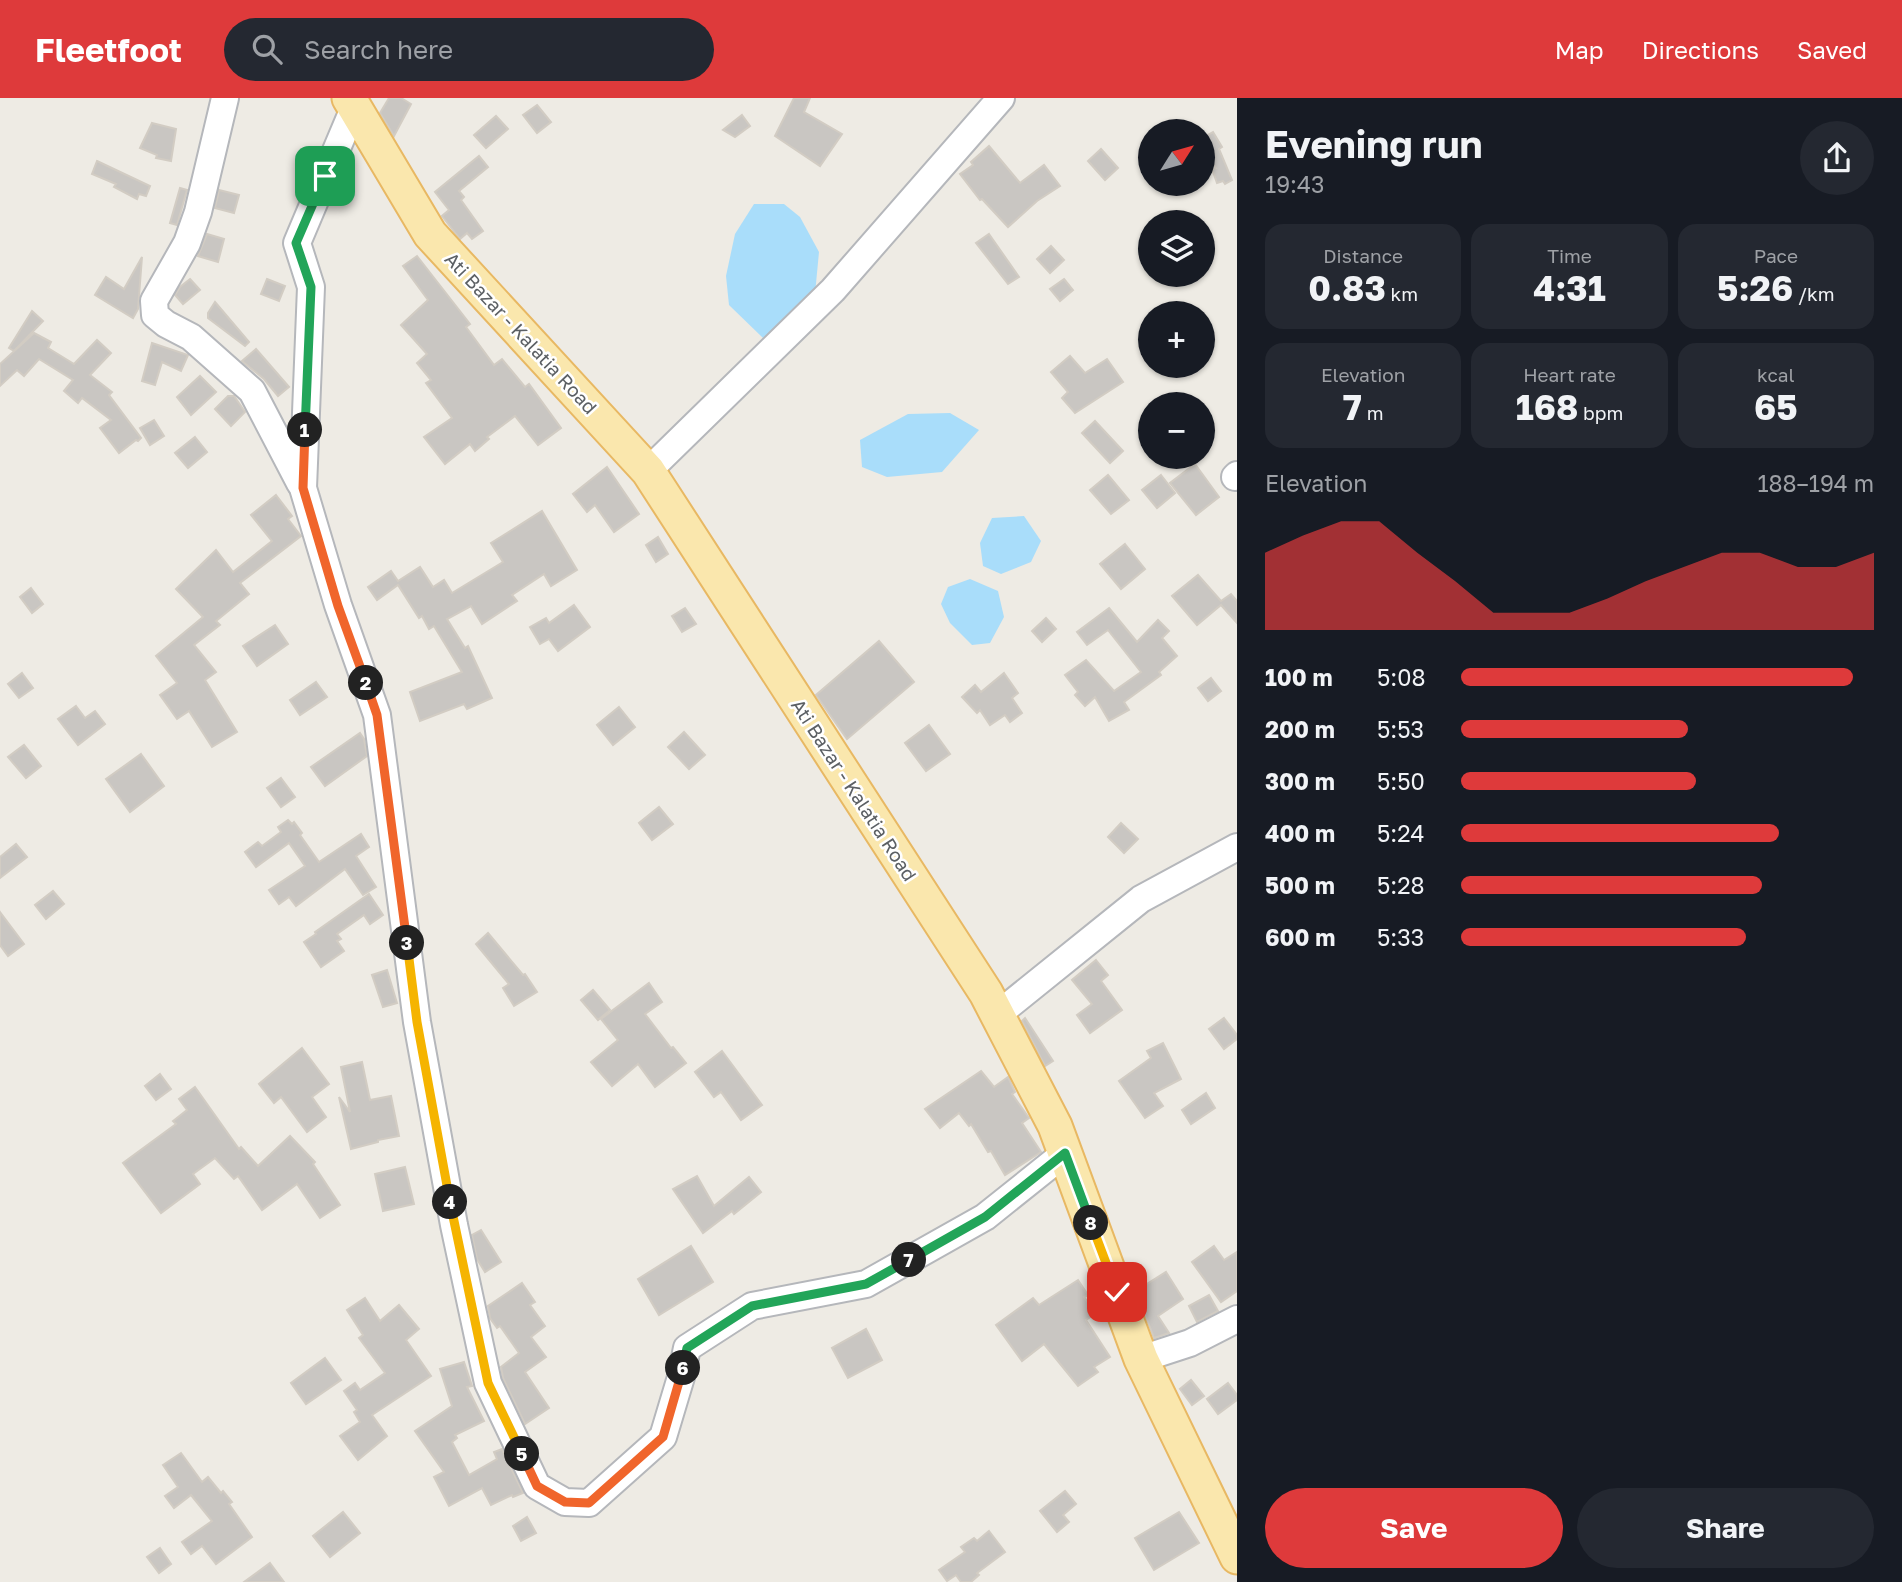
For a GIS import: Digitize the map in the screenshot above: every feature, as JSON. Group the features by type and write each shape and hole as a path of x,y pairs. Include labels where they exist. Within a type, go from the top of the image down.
{"main road":[{"name":"Ati Bazar - Kalatia Road","path":"351,103 430,234 648,471 978,982 1055,1126 1141,1359 1237,1557"}],"street":[{"path":"225,98 198,212 187,243 154,301 155,315 191,337 252,391 303,488 338,606 377,715 417,1022 454,1225 488,1383 537,1486 565,1502 589,1503 663,1437 687,1348 752,1306 866,1284 985,1217 1065,1153"},
{"path":"648,471 833,290 1002,98"},
{"path":"303,488 311,287 296,243 351,103"},
{"path":"997,1015 1141,899 1237,848"},
{"path":"1141,1359 1190,1343 1237,1319"}],"water":[{"path":"754,204 784,204 800,217 819,252 815,294 802,314 763,338 729,305 726,276 735,234"},
{"path":"950,413 979,430 942,472 887,477 862,467 860,440 908,414"},
{"path":"1024,516 1041,541 1031,562 1001,574 983,566 980,543 992,518"},
{"path":"970,579 998,591 1004,617 990,643 972,645 950,623 941,604 948,587"}],"building":[{"path":"389,98 401,98 411,104 394,136 380,113"},
{"path":"794,98 810,98 804,112 842,134 820,166 775,136"},
{"path":"537,105 551,122 537,133 523,115"},
{"path":"742,115 750,126 735,137 723,130"},
{"path":"496,116 508,129 486,148 474,135"},
{"path":"152,123 176,129 171,161 156,158 157,155 140,148"},
{"path":"1215,135 1222,147 1219,149 1232,180 1225,184 1223,181 1217,183"},
{"path":"989,146 1020,183 1044,165 1060,186 1037,201 1008,227 982,199 980,200 960,174 973,165 971,162"},
{"path":"1101,149 1118,168 1105,180 1088,161"},
{"path":"479,156 488,167 459,191 464,197 461,200 483,231 472,239 467,233 460,239 442,216 449,210 435,192"},
{"path":"97,161 150,186 146,196 139,194 137,199 114,187 116,184 92,174"},
{"path":"180,188 187,190 177,225 170,223"},
{"path":"219,190 239,195 234,213 215,208"},
{"path":"207,234 224,239 218,262 198,256"},
{"path":"989,234 1019,277 1008,284 976,243"},
{"path":"1051,246 1064,260 1050,273 1037,259"},
{"path":"417,256 470,324 466,327 494,365 502,359 525,387 529,384 561,428 538,445 515,416 487,437 489,439 475,451 470,444 445,464 424,437 452,418 426,383 431,380 417,363 427,354 401,325 428,300 403,266"},
{"path":"142,257 138,309 133,318 95,295 106,277 124,289"},
{"path":"190,279 200,290 183,304 175,295"},
{"path":"267,279 285,286 279,301 261,294"},
{"path":"1064,279 1073,290 1060,301 1050,289"},
{"path":"215,302 249,342 245,346 208,318"},
{"path":"32,311 43,321 14,351 9,348"},
{"path":"34,333 51,342 48,348 74,364 97,340 111,353 90,375 112,392 109,395 141,438 138,441 119,453 100,428 111,420 82,398 78,403 64,391 73,380 39,359 24,376 17,370 0,386 0,364"},
{"path":"152,343 188,355 181,371 162,362 155,385 142,381"},
{"path":"256,349 289,387 278,396 264,379 242,361"},
{"path":"1070,356 1085,373 1107,359 1123,382 1075,413 1062,398 1068,392 1051,372"},
{"path":"200,376 216,392 191,415 177,397"},
{"path":"228,396 234,396 245,412 231,426 215,409"},
{"path":"154,420 164,436 150,445 140,428"},
{"path":"1095,421 1123,451 1110,463 1082,433"},
{"path":"195,437 207,452 188,468 175,453"},
{"path":"607,467 639,514 614,532 595,505 587,512 573,494"},
{"path":"1188,469 1199,469 1219,497 1196,515 1170,483"},
{"path":"1108,475 1129,500 1111,514 1090,490"},
{"path":"1161,475 1175,493 1157,508 1142,490"},
{"path":"276,495 292,516 288,519 301,536 240,583 249,594 216,621 220,625 194,645 216,672 205,680 237,732 212,747 189,711 177,719 160,695 177,683 156,656 203,617 176,589 216,550 233,572 272,541 251,515"},
{"path":"542,511 577,570 551,586 544,574 512,595 517,601 482,624 471,606 447,619 465,648 468,646 492,698 467,709 464,704 420,721 410,692 462,672 434,626 429,629 422,616 419,618 398,585 377,600 368,587 391,571 398,581 420,567 433,587 444,580 452,593 503,562 491,543"},
{"path":"658,537 668,554 656,562 646,545"},
{"path":"1125,544 1145,569 1121,589 1100,564"},
{"path":"1198,575 1221,601 1231,594 1237,601 1237,623 1221,605 1197,625 1172,596"},
{"path":"31,588 43,604 32,613 20,597"},
{"path":"574,605 590,627 558,651 549,639 540,644 530,627 546,618 549,623"},
{"path":"685,608 696,624 682,632 672,616"},
{"path":"1109,608 1137,642 1158,620 1169,631 1162,638 1177,656 1159,672 1161,675 1124,702 1129,710 1109,721 1095,697 1085,706 1075,695 1078,692 1065,675 1086,660 1114,691 1141,672 1108,630 1087,645 1077,632"},
{"path":"1046,618 1056,629 1042,642 1032,631"},
{"path":"275,625 288,644 257,666 243,646"},
{"path":"879,641 914,682 847,739 816,695"},
{"path":"22,673 33,688 19,698 8,684"},
{"path":"1004,673 1018,693 1012,698 1022,713 1010,722 1005,715 990,725 980,710 977,713 962,697 975,685 981,692"},
{"path":"1211,678 1221,691 1208,701 1198,688"},
{"path":"316,682 327,697 300,715 290,700"},
{"path":"76,706 85,718 95,711 105,724 78,745 58,719"},
{"path":"619,707 635,727 613,745 597,725"},
{"path":"929,725 950,754 926,771 905,743"},
{"path":"684,732 705,755 689,769 668,747"},
{"path":"360,733 367,756 325,786 311,767"},
{"path":"24,745 41,766 26,778 8,757"},
{"path":"141,754 164,786 130,812 106,779"},
{"path":"281,778 295,797 281,807 267,788"},
{"path":"659,807 673,824 652,840 639,823"},
{"path":"288,820 292,824 294,822 319,862 361,834 369,847 356,856 376,887 363,895 345,869 296,906 289,897 279,904 269,890 305,866 289,843 256,867 245,852 258,842 262,846 281,832 278,827"},
{"path":"1121,823 1138,839 1124,853 1108,837"},
{"path":"16,844 27,857 0,878 0,857"},
{"path":"53,891 64,904 46,919 35,905"},
{"path":"369,894 383,915 370,924 364,915 337,934 341,939 337,941 344,951 321,967 304,942"},
{"path":"0,912 24,944 8,956 0,945"},
{"path":"488,933 523,975 525,974 537,992 514,1006 503,988 509,984 476,944"},
{"path":"1096,960 1108,975 1101,981 1122,1010 1090,1033 1077,1015 1092,1004 1072,980"},
{"path":"387,970 397,1003 383,1007 372,975"},
{"path":"649,983 662,1002 645,1014 686,1063 655,1087 638,1064 612,1086 591,1062 618,1040 601,1019"},
{"path":"593,990 610,1010 598,1020 581,1000"},
{"path":"1025,1018 1053,1061 1045,1066 1022,1021"},
{"path":"1224,1018 1237,1035 1237,1039 1224,1049 1209,1029"},
{"path":"1163,1043 1181,1079 1154,1093 1163,1106 1145,1118 1119,1081 1151,1058 1147,1051"},
{"path":"302,1048 329,1084 312,1097 326,1117 307,1132 281,1097 274,1103 259,1084"},
{"path":"722,1051 762,1105 741,1120 721,1092 714,1097 695,1072"},
{"path":"362,1062 370,1100 391,1096 399,1136 351,1149 339,1097 350,1112 341,1067"},
{"path":"981,1071 994,1087 1008,1077 1015,1092 1012,1094 1029,1118 1022,1123 1041,1152 1005,1175 971,1124 969,1126 959,1113 940,1128 925,1109"},
{"path":"160,1074 171,1089 156,1100 145,1086"},
{"path":"195,1087 239,1149 241,1147 258,1166 290,1136 315,1162 313,1164 340,1205 320,1218 297,1184 262,1210 238,1176 234,1179 215,1158 193,1174 200,1184 161,1213 123,1163 176,1124 173,1121 187,1110 179,1099"},
{"path":"1206,1093 1215,1108 1191,1124 1182,1110"},
{"path":"405,1167 414,1204 383,1211 375,1174"},
{"path":"697,1176 714,1206 749,1177 761,1192 734,1214 732,1211 703,1233 673,1189"},
{"path":"481,1230 501,1262 485,1272 477,1259 472,1235"},
{"path":"691,1246 713,1282 659,1315 638,1279"},
{"path":"1214,1246 1224,1260 1237,1252 1237,1291 1221,1302 1192,1262"},
{"path":"1166,1272 1183,1299 1158,1316 1169,1333 1154,1338 1136,1291"},
{"path":"1078,1280 1088,1295 1084,1297 1096,1313 1086,1320 1110,1357 1094,1367 1098,1372 1078,1386 1044,1344 1022,1361 996,1325 1033,1298 1039,1305"},
{"path":"522,1283 535,1302 530,1305 545,1326 531,1337 546,1357 525,1372 549,1408 525,1424 503,1378 501,1367 519,1353 500,1326 497,1328 490,1318 488,1306"},
{"path":"1209,1295 1218,1311 1197,1322 1189,1306"},
{"path":"365,1298 380,1321 399,1305 419,1329 406,1340 431,1376 372,1415 387,1436 358,1460 340,1436 360,1422 354,1412 357,1410 344,1391 355,1383 360,1390 385,1373 359,1338 363,1335 347,1310"},
{"path":"866,1329 882,1360 848,1378 832,1348"},
{"path":"325,1358 341,1380 306,1404 291,1383"},
{"path":"464,1362 472,1386 467,1387 484,1421 455,1435 457,1438 452,1442 469,1475 497,1459 494,1452 502,1449 523,1493 491,1505 482,1488 449,1506 434,1477 444,1472 415,1431 452,1406 440,1369"},
{"path":"1191,1380 1204,1396 1192,1405 1180,1389"},
{"path":"1228,1383 1237,1395 1237,1400 1218,1414 1207,1399"},
{"path":"181,1453 202,1482 208,1477 221,1493 223,1491 252,1537 216,1564 202,1546 191,1554 182,1542 212,1521 191,1495 174,1508 165,1496 178,1487 163,1465"},
{"path":"1065,1491 1076,1504 1063,1515 1069,1522 1057,1532 1040,1511"},
{"path":"343,1512 360,1533 330,1557 313,1536"},
{"path":"1179,1512 1199,1543 1154,1570 1135,1538"},
{"path":"527,1517 536,1533 521,1541 513,1526"},
{"path":"989,1531 1005,1552 977,1573 979,1575 971,1582 961,1582 956,1575 947,1581 939,1570 965,1552 961,1547 974,1538 977,1541"},
{"path":"160,1548 171,1564 159,1573 147,1557"},
{"path":"270,1563 284,1582 244,1582"}],"route":[{"path":"325,176 296,243 311,287 303,488 338,606 377,715 417,1022 454,1225 488,1383 537,1486 565,1502 589,1503 663,1437 687,1348 752,1306 866,1284 985,1217 1065,1153 1117,1292"}]}
